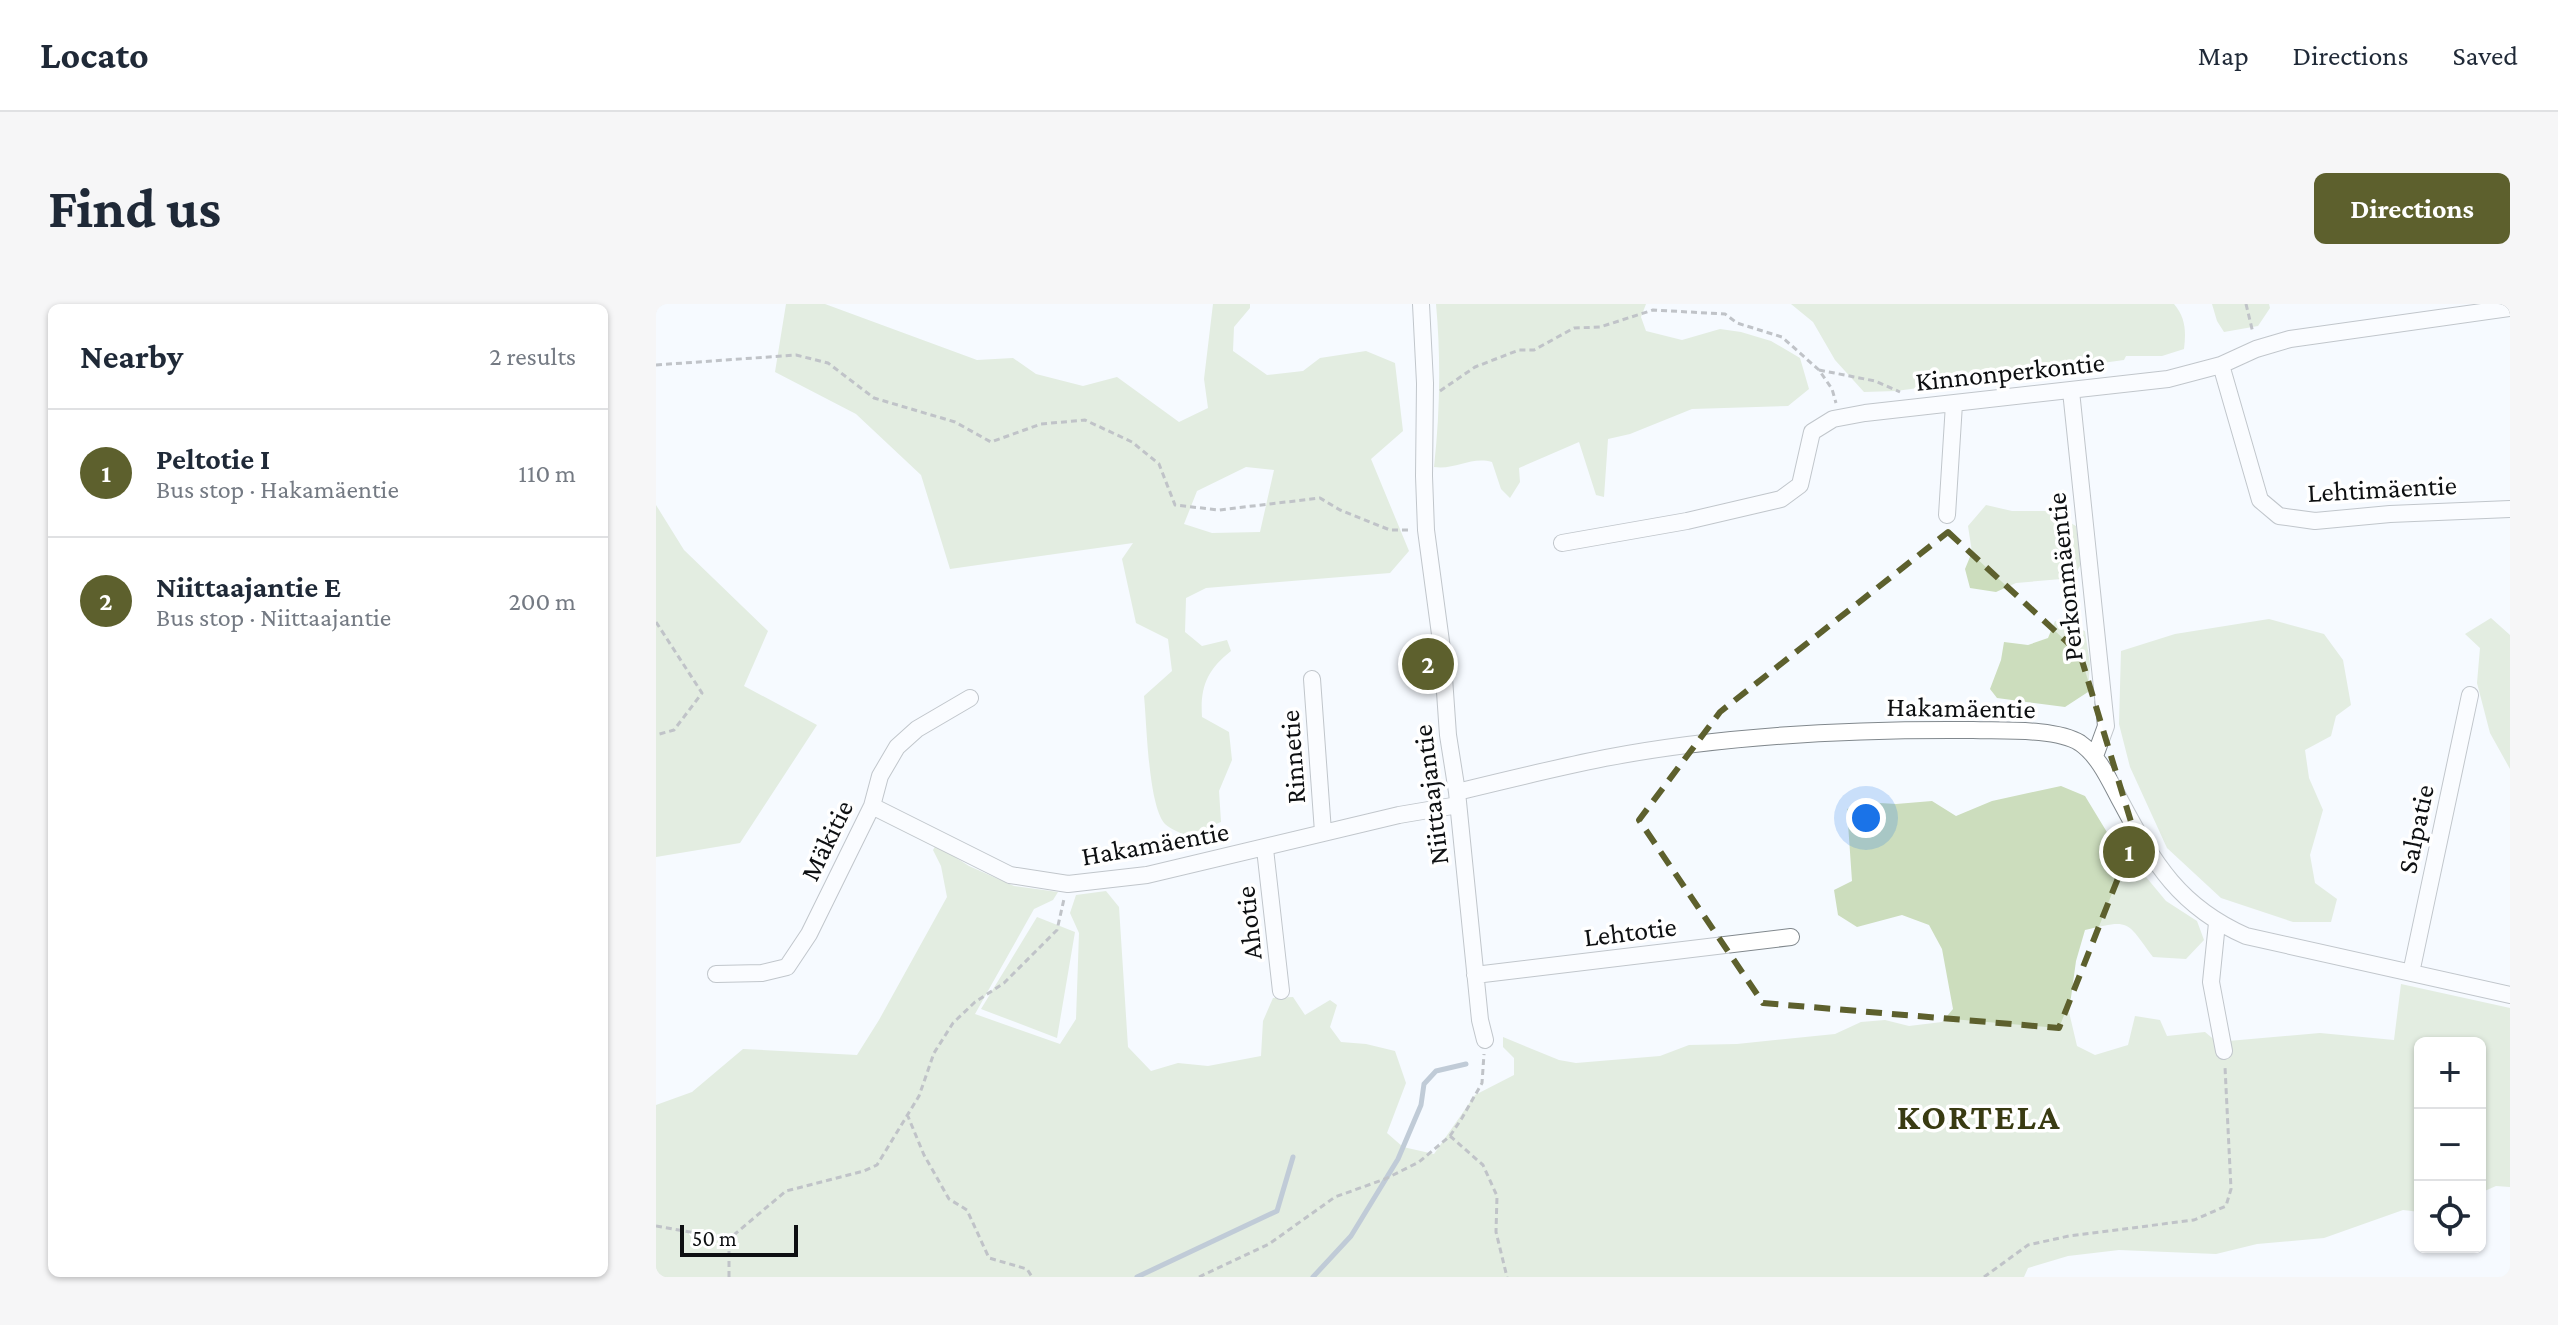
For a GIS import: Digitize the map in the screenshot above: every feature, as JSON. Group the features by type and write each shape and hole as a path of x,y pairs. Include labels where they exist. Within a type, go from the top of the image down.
{"street":[{"name":"Niittaajantie","path":"1421,304 1426,530 1442,649 1448,735 1458,798 1475,975 1485,1040"},
{"name":"Kinnonperkontie","path":"1562,543 1687,521 1781,499 1800,485 1812,432 1840,418 2168,379 2221,365 2256,349 2290,339 2510,308"},
{"name":"Lehtimäentie","path":"2221,365 2260,500 2279,516 2315,521 2510,509"},
{"name":"Perkonmäentie","path":"2071,391 2106,726 2095,756"},
{"path":"1947,515 1954,404"},
{"name":"Rinnetie","path":"1312,679 1323,832"},
{"name":"Salpatie","path":"2411,973 2470,695"},
{"name":"Mäkitie","path":"716,974 762,973 787,967 809,934 872,806 880,776 897,747 917,729 970,698"},
{"name":"Hakamäentie","path":"872,806 1010,875 1068,884 1147,875 1265,849 1607,758 1723,741 1928,730 2035,731 2078,741 2095,756"},
{"path":"2095,756 2142,842 2175,889 2217,923 2246,936 2510,995"},
{"name":"Ahotie","path":"1265,849 1281,991"},
{"path":"2217,923 2211,982 2224,1051"},
{"name":"Lehtotie","path":"1475,975 1791,937"}],"path":[{"path":"2246,304 2256,349"},
{"path":"1425,401 1475,367 1519,350 1534,350 1574,328 1600,327 1653,310 1725,314 1737,323 1782,337 1819,370 1832,389 1840,418"},
{"path":"656,365 796,355 828,363 874,398 955,422 991,442 1041,424 1085,420 1132,442 1159,464 1175,505 1219,510 1320,498 1340,510 1390,530 1426,530"},
{"path":"1819,370 1875,381 1901,393"},
{"path":"656,622 702,693 674,730 656,735"},
{"path":"729,1277 729,1239 786,1191 877,1165 919,1096 934,1053 953,1023 975,1002 1004,983 1057,930 1068,884"},
{"path":"1199,1277 1269,1244 1335,1197 1385,1179 1419,1162 1450,1136 1482,1083 1485,1040"},
{"path":"1984,1277 2028,1245 2069,1236 2194,1220 2226,1206 2231,1189 2231,1147 2224,1051"},
{"path":"907,1114 942,1188 949,1199 967,1210 989,1258 1027,1269 1032,1277"},
{"path":"1450,1136 1483,1165 1497,1196 1496,1232 1507,1277"},
{"path":"656,1226 729,1239"}],"highlighted area":[{"path":"1948,532 2080,654 2135,835 2059,1028 1763,1003 1639,820 1720,712"}],"green space":[{"path":"786,304 825,304 977,360 1013,358 1036,374 1083,386 1117,377 1179,422 1208,408 1204,379 1213,304 1250,304 1234,327 1233,351 1267,375 1303,371 1320,358 1366,351 1395,363 1403,431 1371,459 1409,551 1390,573 1206,588 1186,598 1185,632 1202,646 1227,640 1231,651 1216,665 1207,680 1202,717 1229,732 1232,760 1219,791 1221,822 1187,836 1165,824 1155,800 1144,696 1172,671 1168,639 1136,623 1122,559 1133,543 950,569 921,475 856,414 775,372","holes":["1246,467 1274,470 1260,532 1212,533 1184,524 1197,491"]},
{"path":"1436,304 1646,304 1641,317 1646,331 1682,340 1720,329 1771,341 1800,358 1809,389 1788,406 1692,409 1630,434 1608,439 1604,497 1596,495 1579,442 1519,468 1520,482 1510,498 1501,489 1492,462 1434,467 1439,386"},
{"path":"1791,304 2174,304 2184,325 2184,349 2162,356 2126,356 2124,360 1896,391 1864,392 1835,360 1813,322"},
{"path":"2212,304 2269,304 2270,308 2258,326 2224,332"},
{"path":"656,505 684,550 768,631 744,686 817,725 740,843 656,857"},
{"path":"1986,505 2012,511 2048,511 2076,526 2081,564 2073,578 2016,583 1996,592 1970,588 1965,569 1972,552 1968,526"},
{"path":"2491,618 2510,635 2510,769 2490,733 2477,683 2480,648 2465,634"},
{"path":"2269,619 2324,634 2343,660 2351,705 2336,716 2331,736 2305,750 2309,778 2323,810 2310,855 2315,883 2337,899 2331,922 2293,922 2221,898 2167,848 2130,767 2119,724 2121,651 2175,634"},
{"path":"2055,621 2085,631 2090,664 2088,692 2065,707 1997,698 1990,689 2004,642 2028,645 2048,638"},
{"path":"2061,786 2085,796 2119,852 2141,871 2166,901 2197,921 2204,940 2186,959 2153,957 2126,926 2111,924 2085,930 2076,961 2069,1012 2077,1046 2095,1055 2128,1045 2135,1016 2160,1020 2167,1036 2205,1032 2217,1042 2320,1033 2394,1040 2401,984 2510,1008 2510,1187 2496,1186 2486,1190 2486,1037 2414,1037 2414,1211 2403,1210 2324,1238 2257,1244 2216,1254 2119,1250 2068,1256 2028,1268 2024,1277 656,1277 656,1105 692,1092 743,1049 857,1055 947,897 941,866 933,850 936,845 969,866 1014,886 1058,892 1053,900 1034,909 975,1014 1060,1044 1076,1019 1079,933 1070,913 1076,895 1106,891 1119,907 1128,1047 1151,1071 1178,1063 1208,1066 1261,1056 1263,1021 1273,998 1293,997 1305,1015 1330,1000 1337,1005 1330,1027 1341,1042 1395,1051 1406,1083 1387,1133 1403,1147 1434,1154 1475,1095 1514,1075 1514,1058 1503,1047 1503,1037 1559,1060 1576,1063 1660,1056 1689,1045 1737,1044 1835,1034 1861,1022 1885,1020 1909,1026 1942,1022 1953,1009 1942,949 1929,925 1902,915 1857,927 1838,915 1834,890 1852,881 1847,809 1864,802 1896,804 1932,801 1956,816 1992,801"},
{"path":"1037,917 1075,932 1057,1038 981,1009"}],"waterway":[{"path":"1313,1277 1351,1236 1398,1159 1421,1105 1424,1084 1436,1071 1466,1064"},
{"path":"1137,1277 1277,1211 1293,1157"}],"place":[{"name":"Niittaajantie E","path":"1428,664"},
{"name":"Peltotie I","path":"2129,852"}],"district":[{"name":"KORTELA","path":"1979,1116"}]}
